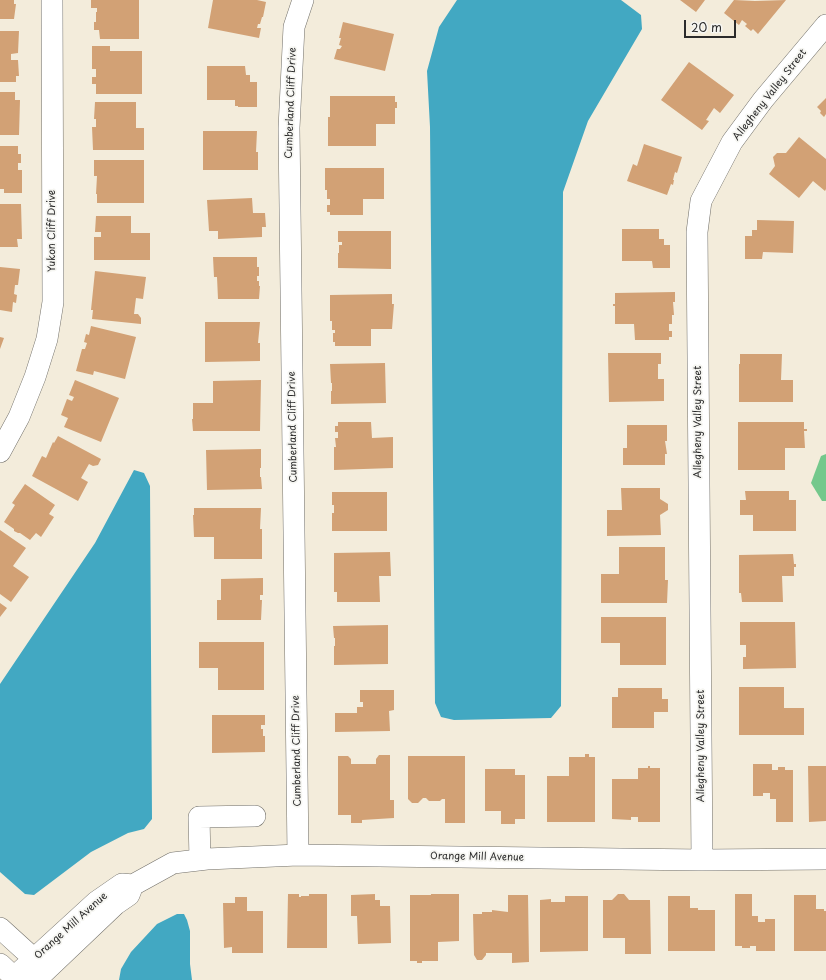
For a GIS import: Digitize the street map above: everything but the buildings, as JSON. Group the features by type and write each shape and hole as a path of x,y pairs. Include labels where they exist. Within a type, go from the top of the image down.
{"street":[{"name":"Yukon Cliff Drive","path":"0,452 19,417 35,377 47,339 52,302 52,0"},
{"name":"Cumberland Cliff Drive","path":"298,855 289,128 294,27 303,0"},
{"name":"Allegheny Valley Street","path":"702,860 697,232 701,201 732,142 763,100 826,25"},
{"path":"200,860 199,817 255,816"},
{"name":"Orange Mill Avenue","path":"10,974 46,970 101,907 129,895 133,885 173,863 200,860 298,855 702,860 826,859"},
{"path":"0,928 46,970"}],"green space":[{"path":"826,454 826,501 822,501 811,483 821,456"}],"water":[{"path":"457,0 621,0 641,15 642,29 588,121 563,192 561,706 551,718 454,720 441,717 435,703 430,127 427,71 439,27"},
{"path":"134,470 144,473 150,486 152,819 144,829 128,833 91,852 34,895 25,894 0,872 0,684 95,543"},
{"path":"177,914 184,914 190,931 190,964 192,980 119,980 121,969 131,952 157,924"}]}
